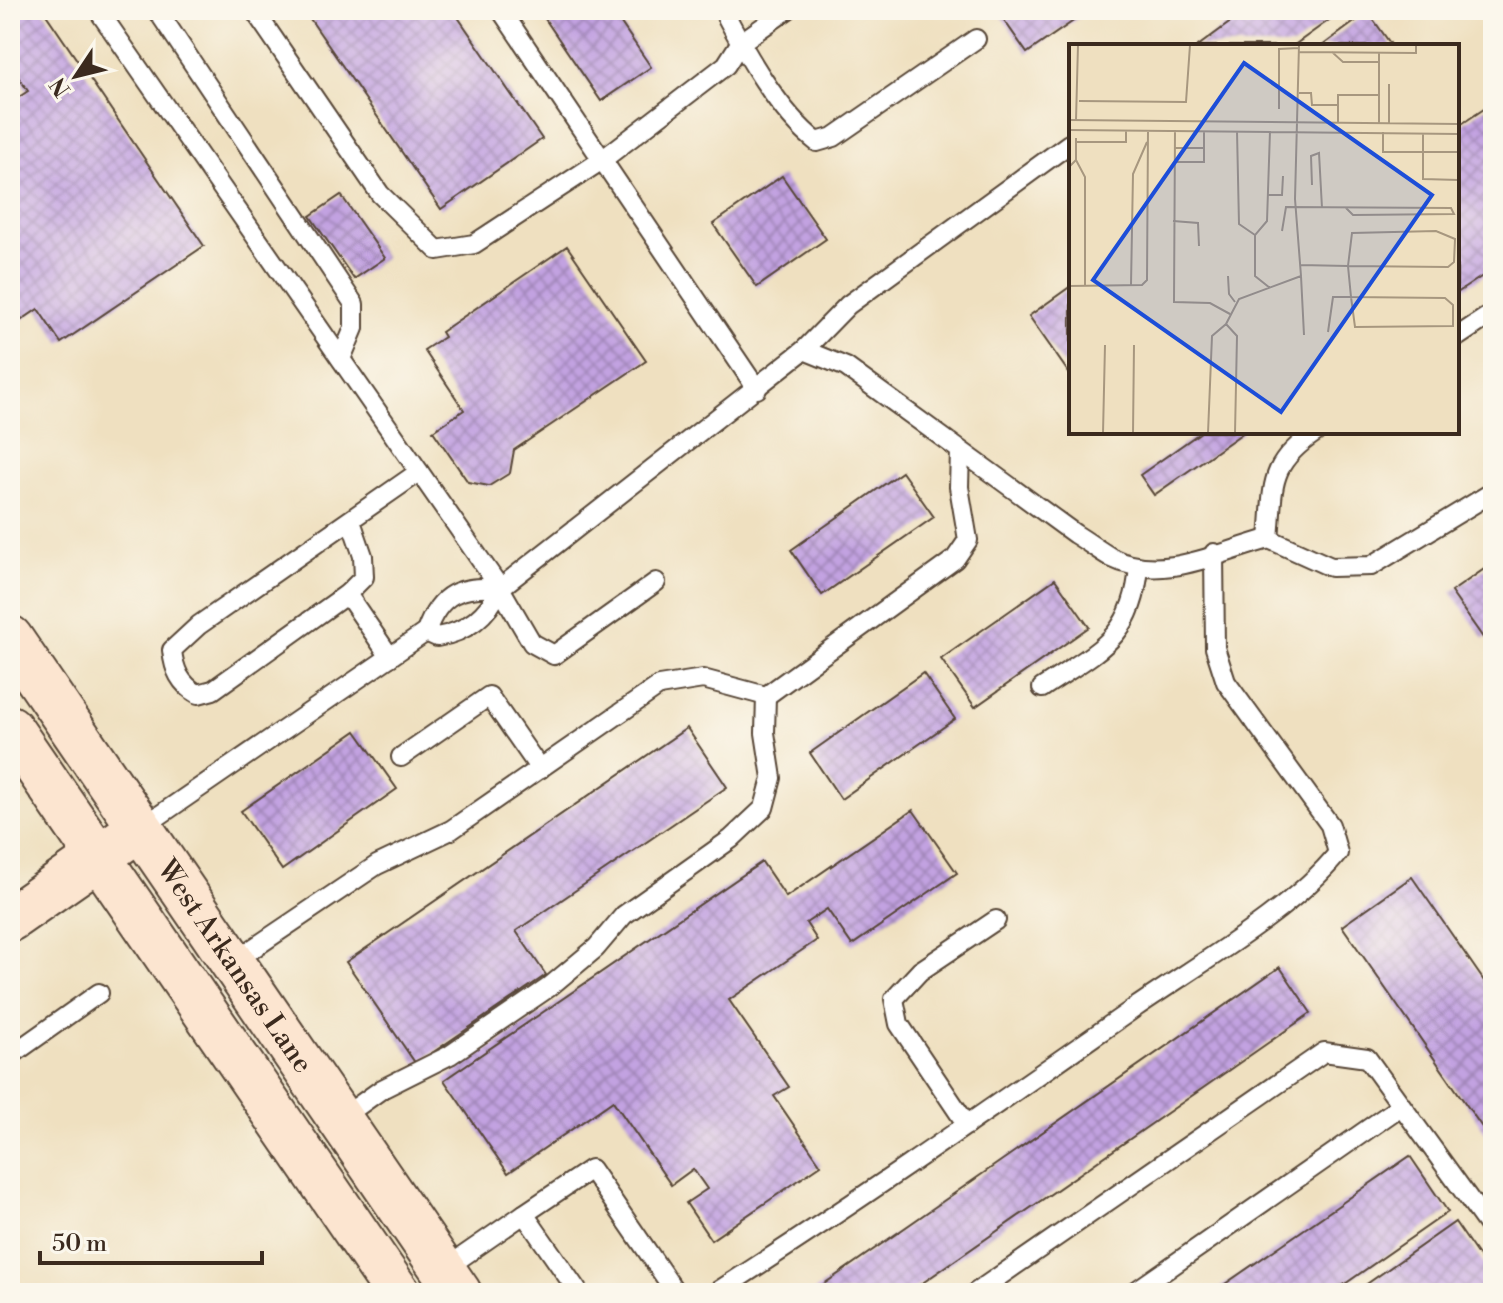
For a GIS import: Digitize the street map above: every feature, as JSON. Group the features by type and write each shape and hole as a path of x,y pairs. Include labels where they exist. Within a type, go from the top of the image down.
{"main road":[{"name":"West Arkansas Lane","path":"10,638 451,1281"},
{"name":"West Arkansas Lane","path":"10,728 398,1293"},
{"path":"10,919 141,828"}],"lane":[{"path":"98,10 500,588 532,643 554,655 656,582"},
{"path":"157,10 354,304 354,328 341,359"},
{"path":"254,10 380,194 437,250 474,244 602,160 726,65 740,43 787,10"},
{"path":"501,10 757,389"},
{"path":"723,10 740,43 801,130 817,142 834,137 976,39"},
{"path":"426,632 437,637 466,627 490,609 500,588 757,389 804,350 848,305 1069,144"},
{"path":"1459,336 1493,313"},
{"path":"804,350 846,367 1075,534 1113,558 1139,567 1164,569 1269,539 1331,567 1371,566 1493,492"},
{"path":"1269,539 1276,469 1293,447 1313,434"},
{"path":"766,696 955,559 968,540 959,487 960,451"},
{"path":"351,521 363,556 364,577 347,594 213,690 198,694 184,686 174,665 172,650 199,625 419,472"},
{"path":"715,1293 827,1221 1247,931 1324,871 1338,853 1330,825 1226,682 1215,648 1214,553"},
{"path":"1042,688 1099,649 1125,626 1137,596 1139,567"},
{"path":"141,828 426,632 432,615 446,598 469,586 500,588"},
{"path":"347,594 390,657"},
{"path":"233,962 377,865 451,830 659,686 703,679 766,696"},
{"path":"401,757 489,696 540,769"},
{"path":"340,1119 382,1089 450,1055 548,988 596,948 624,915 731,839 764,808 772,778 765,733 766,696"},
{"path":"967,1125 899,1024 894,999 920,971 996,920"},
{"path":"10,1056 99,993"},
{"path":"975,1293 1324,1052 1367,1058 1493,1232"},
{"path":"1133,1293 1401,1106"},
{"path":"451,1281 524,1214 591,1169 676,1293"},
{"path":"524,1214 579,1293"}],"building":[{"path":"10,10 43,10 204,246 61,343 38,309 10,328 10,103 28,91 10,65"},
{"path":"304,10 453,10 542,139 441,209"},
{"path":"539,10 612,10 651,67 601,101"},
{"path":"997,10 1078,10 1082,15 1027,53"},
{"path":"1247,10 1333,10 1336,15 1296,44 1201,44"},
{"path":"1368,12 1391,44 1325,44"},
{"path":"1493,103 1493,269 1459,292 1459,126"},
{"path":"782,176 826,239 757,287 713,224"},
{"path":"341,195 385,258 354,279 310,216"},
{"path":"567,246 646,361 514,450 510,473 489,486 468,482 433,431 464,410 424,350 444,337 441,332"},
{"path":"1069,287 1069,373 1029,316"},
{"path":"1198,434 1241,434 1154,495 1140,475"},
{"path":"902,472 934,517 822,595 791,550"},
{"path":"1493,563 1493,632 1484,639 1451,592"},
{"path":"1055,579 1089,627 975,707 941,659"},
{"path":"923,673 955,719 841,799 810,753"},
{"path":"687,728 727,787 516,931 546,975 416,1064 346,962"},
{"path":"356,731 397,789 282,870 241,811"},
{"path":"913,810 957,873 852,945 827,909 806,923 817,940 729,1000 789,1087 774,1096 821,1165 711,1240 686,1203 707,1189 693,1169 671,1185 613,1101 508,1173 444,1080 762,862 786,897"},
{"path":"1412,877 1493,994 1493,1143 1342,926"},
{"path":"1280,967 1311,1013 908,1293 811,1293"},
{"path":"1410,1156 1448,1212 1332,1293 1212,1293"},
{"path":"1455,1222 1493,1277 1493,1293 1354,1293"}]}
